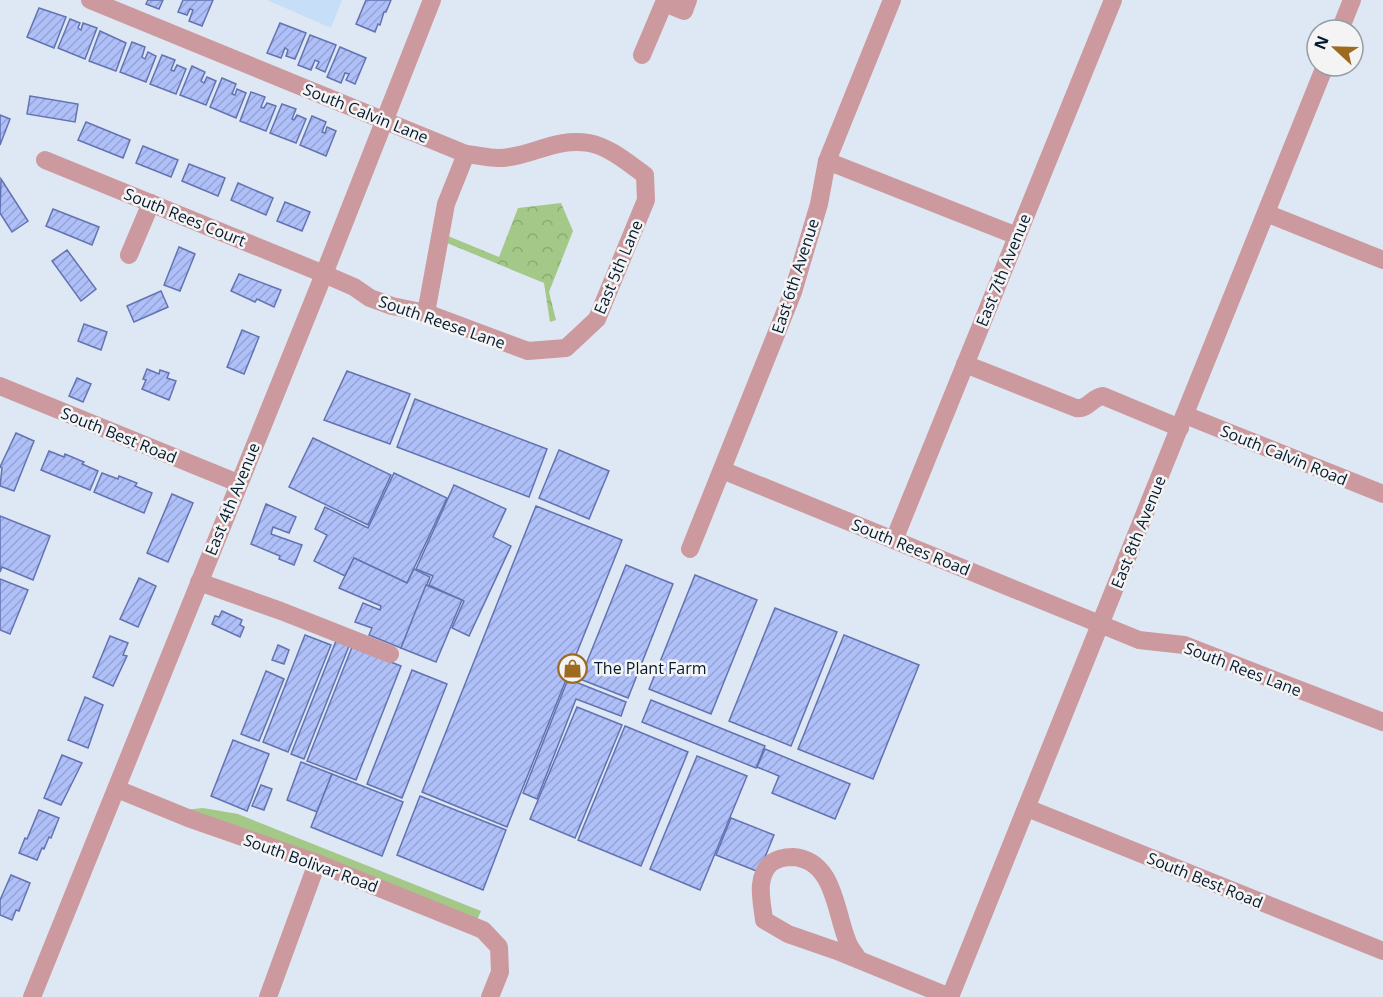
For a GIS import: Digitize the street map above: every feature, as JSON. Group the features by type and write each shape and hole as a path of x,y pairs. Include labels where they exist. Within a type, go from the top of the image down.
{"street":[{"name":"South Calvin Lane","path":"90,0 466,154 499,158 528,153 558,142 589,143 612,152 645,175"},
{"name":"East 4th Avenue","path":"32,997 432,0"},
{"path":"642,55 664,3 684,11 688,0"},
{"name":"East 6th Avenue","path":"690,549 793,292 819,204 827,161 892,0"},
{"name":"East 7th Avenue","path":"894,540 1113,0"},
{"path":"1345,18 1352,0"},
{"name":"East 8th Avenue","path":"950,997 1320,78"},
{"path":"426,313 446,204 466,154"},
{"name":"South Rees Court","path":"45,160 324,274"},
{"path":"827,161 1017,236"},
{"name":"East 5th Lane","path":"566,348 597,319 646,200 645,175"},
{"path":"129,255 151,203"},
{"path":"1266,213 1383,260"},
{"name":"South Reese Lane","path":"324,274 354,287 370,298 392,306 426,313 528,351 566,348"},
{"name":"South Calvin Road","path":"965,364 1076,408 1085,407 1103,396 1183,422 1383,494"},
{"name":"South Best Road","path":"0,386 238,483"},
{"name":"South Rees Road","path":"722,470 1101,624"},
{"path":"199,582 390,654"},
{"name":"South Rees Lane","path":"1101,624 1139,640 1184,645 1383,722"},
{"name":"South Bolivar Road","path":"117,789 188,818 317,863 483,930 499,946 500,972 490,997"},
{"name":"South Best Road","path":"1027,808 1383,951"},
{"path":"859,960 847,941 831,886 818,868 803,858 783,856 770,864 759,886 764,920 788,934 950,997"},
{"path":"268,997 317,863"}],"shaded area":[{"path":"267,0 342,0 331,28"}],"green space":[{"path":"561,203 573,231 549,292 556,320 550,322 544,283 447,243 448,236 499,257 518,208"},
{"path":"203,808 238,814 481,911 477,920 185,810"}],"building":[{"path":"148,0 163,0 159,9 146,4"},
{"path":"183,0 213,0 202,26 189,21 193,10 190,9 187,15 178,12"},
{"path":"366,0 391,0 375,32 356,24"},
{"path":"39,8 66,17 54,48 27,37"},
{"path":"70,19 80,23 78,28 81,30 83,23 97,28 85,59 58,48"},
{"path":"280,23 306,33 295,59 286,56 288,50 285,48 281,58 267,53"},
{"path":"100,31 126,43 116,71 89,61"},
{"path":"310,35 336,45 325,72 316,68 319,62 315,60 311,70 298,65"},
{"path":"132,42 145,47 142,57 145,59 148,52 156,56 146,82 120,72"},
{"path":"340,47 366,58 355,84 346,80 349,74 345,73 341,83 327,77"},
{"path":"162,55 175,60 171,70 174,71 177,65 186,69 176,94 150,84"},
{"path":"192,66 205,72 201,81 204,83 207,77 216,81 206,105 180,95"},
{"path":"222,78 236,84 232,94 235,95 237,89 246,93 236,118 210,107"},
{"path":"251,92 265,97 261,107 264,108 267,103 276,106 266,131 240,121"},
{"path":"30,96 78,104 75,122 27,114"},
{"path":"282,104 296,109 292,119 294,120 297,115 306,119 296,143 270,133"},
{"path":"0,115 10,119 0,145"},
{"path":"312,116 326,122 322,132 325,133 327,127 336,131 326,156 300,145"},
{"path":"86,122 130,140 123,158 78,140"},
{"path":"143,146 178,160 171,177 136,163"},
{"path":"189,164 225,178 218,196 182,181"},
{"path":"1,179 28,221 12,232 0,213"},
{"path":"238,183 273,198 266,215 231,200"},
{"path":"285,202 310,212 302,231 277,221"},
{"path":"53,209 99,227 92,245 46,226"},
{"path":"179,247 195,254 180,291 164,285"},
{"path":"67,250 96,289 81,301 52,261"},
{"path":"239,274 281,290 274,307 257,299 255,302 231,291"},
{"path":"161,291 168,307 134,322 127,306"},
{"path":"84,324 107,332 101,350 78,341"},
{"path":"242,330 259,337 244,374 227,367"},
{"path":"147,369 159,374 160,370 169,373 167,378 176,381 169,400 142,389"},
{"path":"347,371 410,394 390,444 324,420"},
{"path":"77,378 91,384 83,402 69,396"},
{"path":"415,399 547,449 529,497 397,447"},
{"path":"16,433 34,441 14,491 0,486 2,468 0,467"},
{"path":"313,438 391,475 368,525 289,487"},
{"path":"559,450 609,471 589,519 539,498"},
{"path":"49,451 64,457 65,454 98,471 90,490 41,470"},
{"path":"102,473 137,483 135,486 152,493 144,513 94,492"},
{"path":"394,473 447,498 407,583 354,558 345,576 314,561 327,535 315,529 325,507 368,528"},
{"path":"454,485 506,509 493,537 511,546 469,636 452,628 464,601 429,585 433,576 416,569"},
{"path":"172,494 193,503 168,562 147,553"},
{"path":"266,504 296,517 289,533 273,527 271,534 302,545 294,565 279,559 280,556 251,544"},
{"path":"536,506 622,540 507,827 422,792"},
{"path":"0,516 50,536 33,580 2,567 0,572"},
{"path":"354,558 407,583 414,569 430,577 401,648 369,635 372,628 355,622 363,603 380,610 381,606 339,588"},
{"path":"626,565 673,584 628,698 580,679"},
{"path":"695,575 757,600 711,714 649,689"},
{"path":"139,578 156,586 138,627 120,619"},
{"path":"0,579 28,590 10,634 0,630"},
{"path":"426,585 462,600 436,662 401,648"},
{"path":"775,608 837,632 791,746 729,721"},
{"path":"222,611 242,620 240,625 244,627 240,637 212,624 215,616 219,617"},
{"path":"305,635 331,645 288,752 263,742"},
{"path":"844,635 919,665 873,779 798,749"},
{"path":"110,636 128,643 123,655 127,656 113,686 93,677"},
{"path":"336,641 349,646 304,759 291,754"},
{"path":"278,645 289,650 284,664 272,660"},
{"path":"352,647 401,666 356,780 307,761"},
{"path":"412,670 447,684 402,798 367,784"},
{"path":"266,671 284,679 259,741 241,734"},
{"path":"568,679 626,702 621,716 576,699 537,799 523,793"},
{"path":"85,697 103,705 88,748 68,740"},
{"path":"651,700 765,746 756,768 642,722"},
{"path":"577,707 622,725 575,838 530,819"},
{"path":"625,726 688,752 641,866 578,840"},
{"path":"233,740 269,754 247,811 211,796"},
{"path":"765,749 850,784 835,819 772,793 779,776 757,767"},
{"path":"62,755 82,763 61,805 44,798"},
{"path":"697,756 747,776 700,890 650,869"},
{"path":"301,762 332,774 317,812 287,800"},
{"path":"332,774 403,802 382,856 311,827"},
{"path":"261,785 272,789 264,810 252,806"},
{"path":"420,796 506,830 483,890 397,855"},
{"path":"39,810 59,818 51,838 49,837 44,849 42,848 37,860 19,853"},
{"path":"731,818 774,835 759,872 716,855"},
{"path":"11,875 30,883 19,911 16,910 12,920 0,915 0,900"}],"place":[{"name":"The Plant Farm","path":"573,668"}]}
